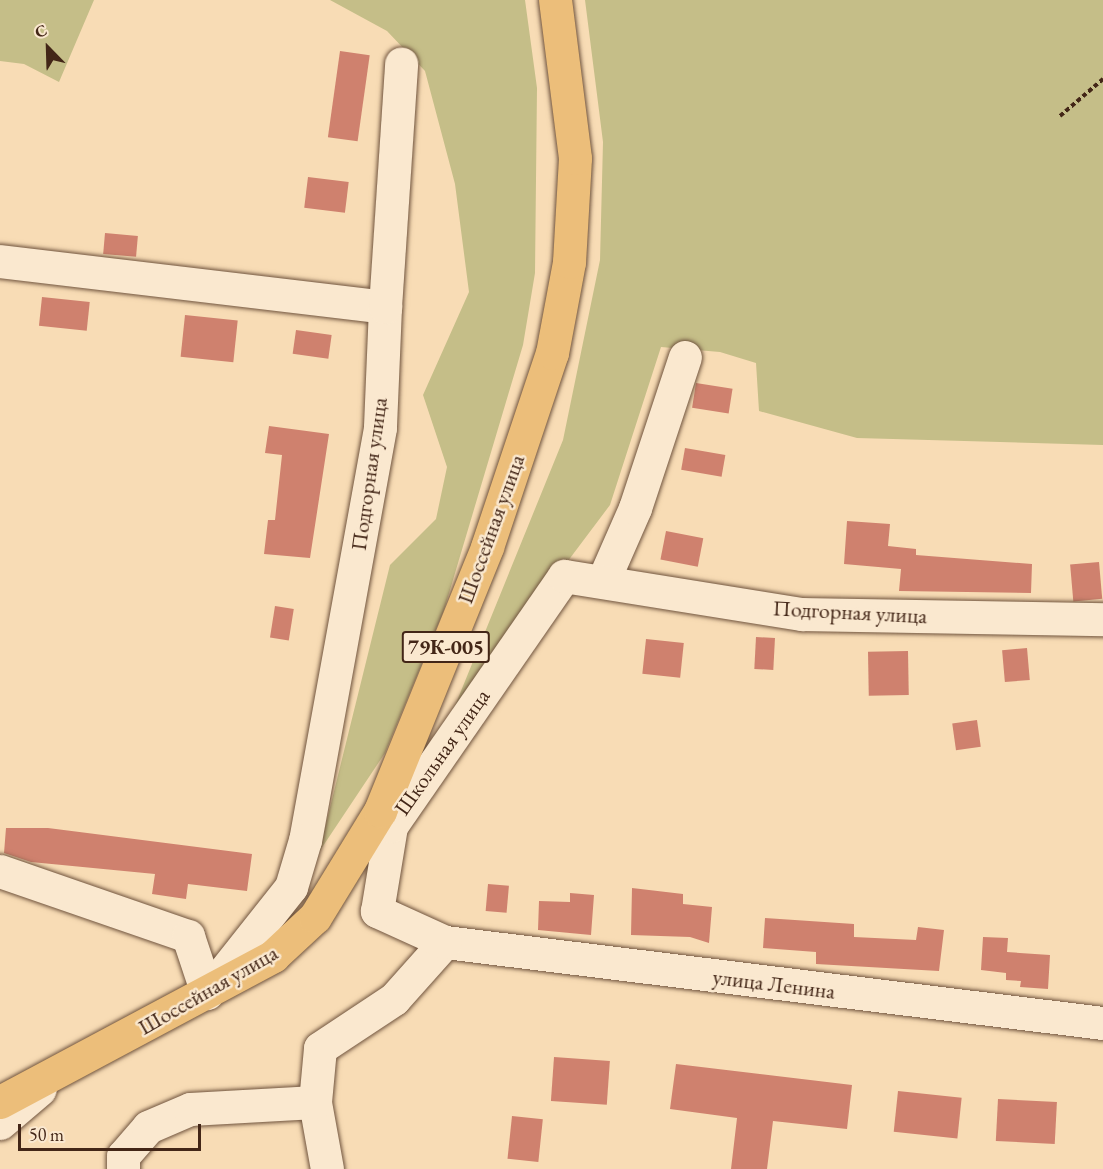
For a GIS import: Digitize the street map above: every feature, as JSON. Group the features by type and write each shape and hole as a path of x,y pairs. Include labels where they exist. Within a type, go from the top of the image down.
{"main road":[{"name":"Шоссейная улица","path":"0,1102 60,1073 273,956 315,917 380,811 487,547 552,353 569,262 575,158 555,0"}],"street":[{"name":"Подгорная улица","path":"207,993 291,887 304,840 380,428 385,307 401,64"},
{"path":"0,261 385,307"},
{"path":"603,581 635,508 685,357"},
{"name":"Подгорная улица","path":"564,576 802,614 1103,620"},
{"name":"Школьная улица","path":"445,942 377,911 390,826 564,576"},
{"path":"0,870 188,936 207,993"},
{"path":"327,1169 315,1102 320,1048 394,999 445,942"},
{"name":"улица Ленина","path":"445,942 1103,1023"},
{"path":"0,1123 60,1073"},
{"path":"123,1169 123,1156 148,1128 190,1109 315,1102"}],"path":[{"path":"1060,116 1103,79"}],"shaded area":[{"path":"0,0 94,0 59,82 24,64 0,61"},
{"path":"330,0 525,0 537,88 535,273 523,345 444,610 385,753 319,852 390,565 436,519 447,467 423,395 469,292 455,184 425,71 387,31"},
{"path":"585,0 1103,0 1103,445 857,438 759,411 756,363 720,352 661,347 610,505 450,718 563,440 600,260 603,142"}],"building":[{"path":"340,51 370,55 358,141 328,137"},
{"path":"308,177 349,182 345,213 304,208"},
{"path":"105,233 138,236 136,257 103,254"},
{"path":"42,297 90,302 87,331 39,326"},
{"path":"185,315 238,321 233,362 181,357"},
{"path":"296,330 332,335 328,359 293,354"},
{"path":"696,383 733,389 729,413 692,408"},
{"path":"269,426 329,434 310,558 264,554 268,520 275,520 282,455 265,453"},
{"path":"685,448 725,455 722,477 681,470"},
{"path":"847,521 890,524 888,546 916,549 916,555 1032,564 1031,593 899,591 901,569 844,564"},
{"path":"666,531 703,538 698,567 660,559"},
{"path":"1099,562 1102,599 1073,601 1070,565"},
{"path":"275,606 294,609 289,641 270,638"},
{"path":"756,637 775,638 773,670 754,669"},
{"path":"646,639 684,643 680,678 642,674"},
{"path":"1027,648 1030,680 1005,682 1002,650"},
{"path":"908,651 909,695 869,696 868,652"},
{"path":"977,720 981,747 956,750 952,723"},
{"path":"6,828 48,828 252,854 247,891 188,884 186,899 152,894 155,874 31,862 4,853"},
{"path":"488,884 509,886 507,913 486,911"},
{"path":"632,888 683,894 683,904 712,907 709,943 690,937 631,935"},
{"path":"570,893 594,895 591,935 538,930 539,901 570,902"},
{"path":"765,918 854,924 854,937 916,940 918,927 944,930 939,971 816,964 816,952 763,948"},
{"path":"983,937 1008,938 1007,952 1050,955 1048,989 1020,987 1021,981 1006,980 1006,973 981,970"},
{"path":"554,1057 610,1061 607,1105 551,1101"},
{"path":"676,1064 852,1085 847,1129 773,1121 767,1169 731,1169 737,1118 670,1109"},
{"path":"898,1091 962,1098 957,1138 894,1132"},
{"path":"998,1099 1057,1102 1055,1144 996,1141"},
{"path":"512,1116 543,1119 538,1162 508,1159"}]}
